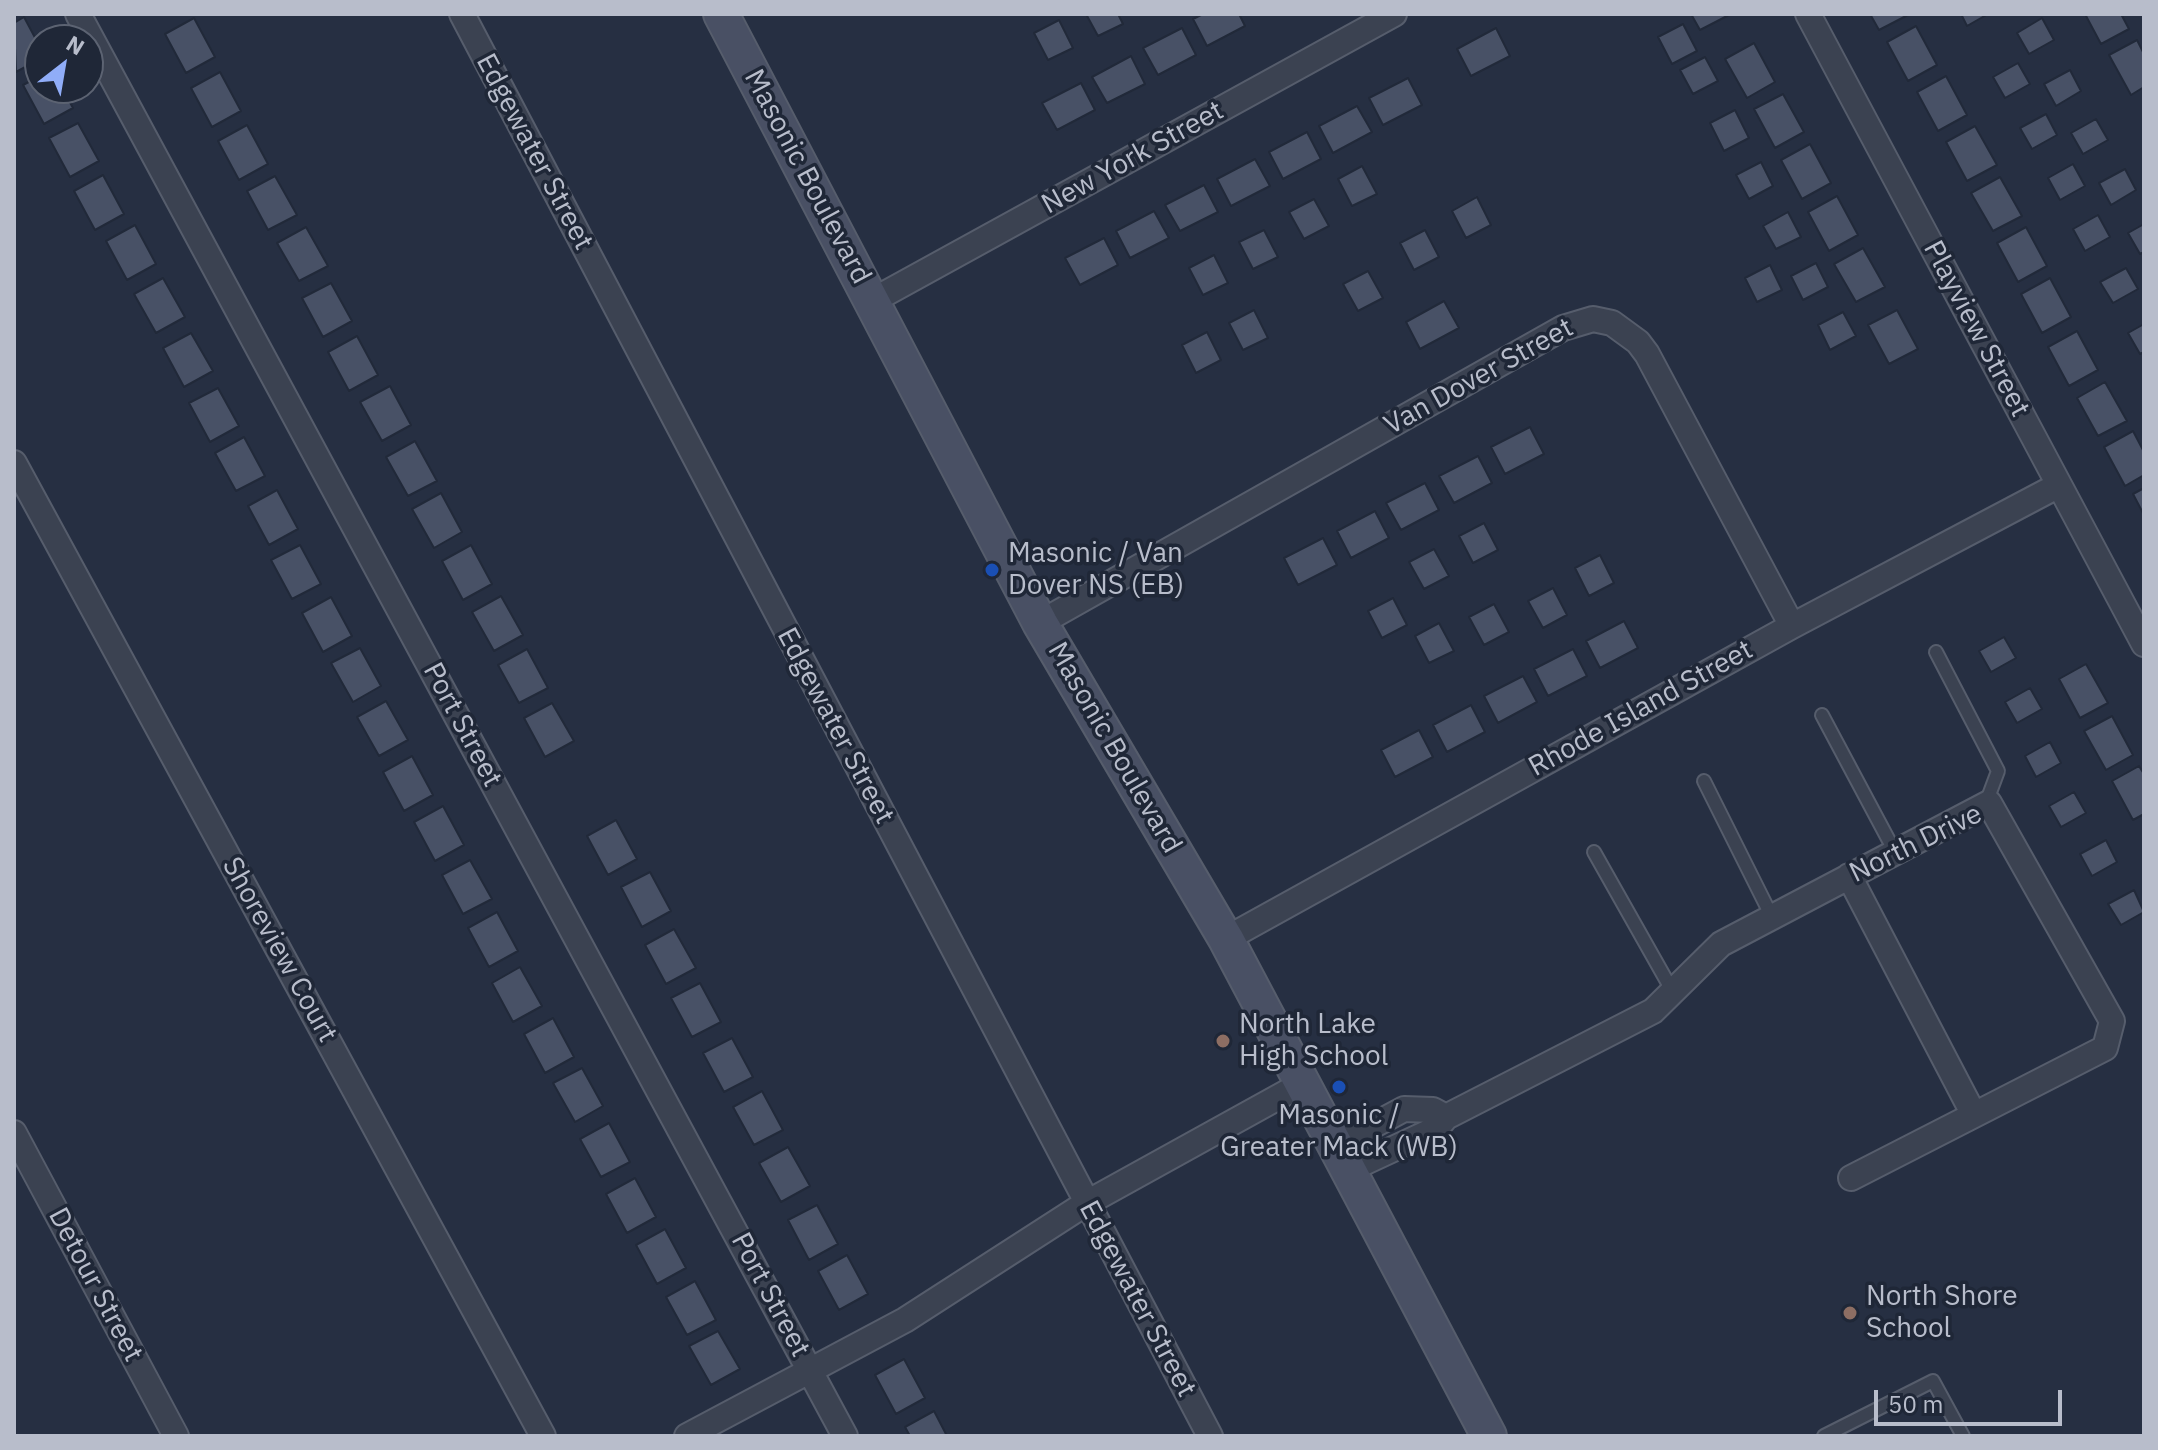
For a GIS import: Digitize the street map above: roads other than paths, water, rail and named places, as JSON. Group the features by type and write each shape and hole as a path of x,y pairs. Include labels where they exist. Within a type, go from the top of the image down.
{"street":[{"name":"Port Street","path":"78,14 845,1436"},
{"name":"Edgewater Street","path":"462,14 1085,1204 1210,1436"},
{"name":"Masonic Boulevard","path":"722,14 1040,623 1226,939 1489,1436"},
{"name":"New York Street","path":"872,301 1394,14"},
{"name":"Playview Street","path":"1808,14 2144,644"},
{"name":"Van Dover Street","path":"1040,623 1563,328 1593,319 1612,323 1638,342 1647,354 1792,626"},
{"name":"Shoreview Court","path":"14,463 543,1436"},
{"name":"Rhode Island Street","path":"1226,939 1792,626 2059,485"},
{"name":"North Drive","path":"1341,1158 1436,1129 1446,1117 1653,1011 1721,944 1989,803 2112,1021 2105,1048 1851,1178"},
{"path":"1849,876 1974,1115"},
{"path":"687,1436 905,1320 1085,1204 1302,1084"},
{"name":"Detour Street","path":"14,1133 176,1436"}],"lane":[{"path":"1936,652 1998,771 1985,806"},
{"path":"1822,715 1895,852"},
{"path":"1704,781 1772,917"},
{"path":"1594,852 1673,992"},
{"path":"1824,1436 1933,1381 1963,1436"}],"place":[{"name":"Masonic / Van Dover NS (EB)","path":"992,570"},
{"name":"North Lake High School","path":"1223,1041"},
{"name":"Masonic / Greater Mack (WB)","path":"1339,1087"},
{"name":"North Shore School","path":"1850,1313"}]}
